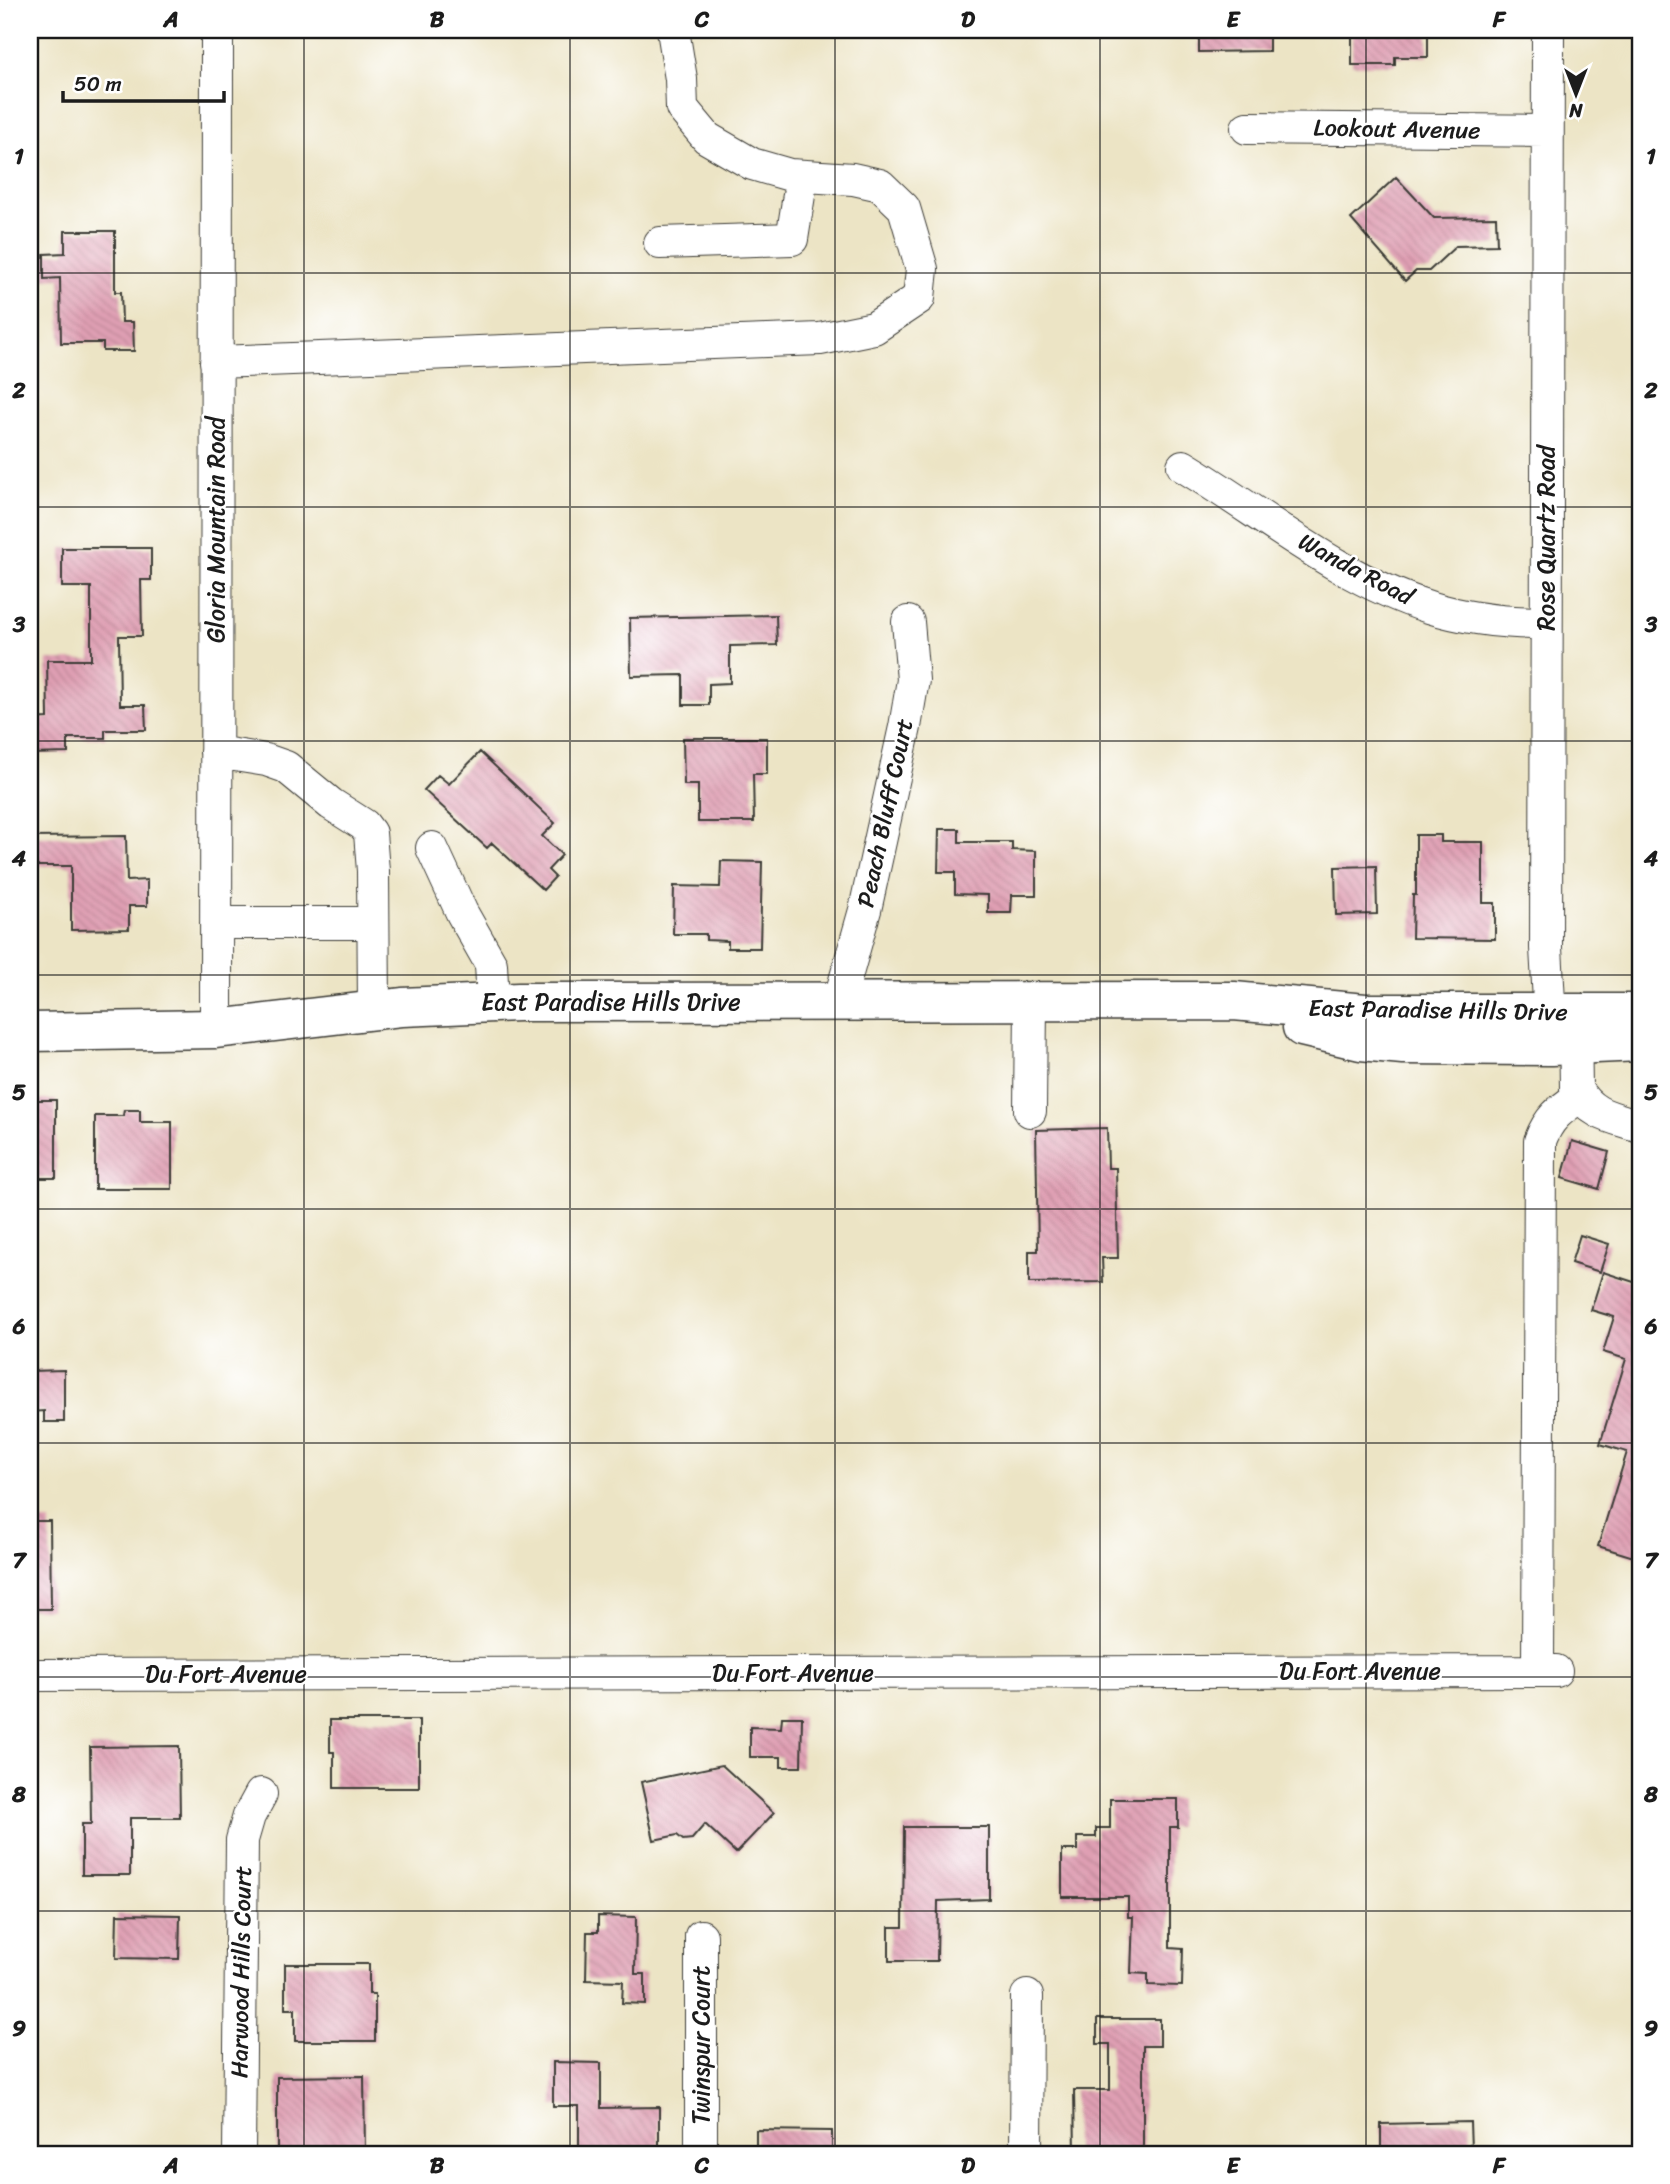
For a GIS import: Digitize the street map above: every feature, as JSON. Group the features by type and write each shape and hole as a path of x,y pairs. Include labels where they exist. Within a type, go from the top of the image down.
{"main road":[{"name":"East Paradise Hills Drive","path":"30,1032 216,1029 374,1010 494,1003 1195,1001 1245,1002 1563,1029 1640,1042"},
{"name":"East Paradise Hills Drive","path":"1563,1029 1640,1013"}],"street":[{"name":"Gloria Mountain Road","path":"216,1029 217,30"},
{"path":"216,362 820,339 874,328 919,298 922,269 904,208 880,185 853,179 790,175 752,164 707,138 682,108 681,79 673,30"},
{"name":"Rose Quartz Road","path":"1548,30 1546,948 1576,1088 1580,1096"},
{"name":"Lookout Avenue","path":"1247,128 1547,131"},
{"path":"660,243 792,239 803,176"},
{"name":"Wanda Road","path":"1183,466 1359,577 1395,593 1430,608 1489,620 1546,623"},
{"name":"Peach Bluff Court","path":"839,1002 864,910 905,727 913,680 908,622"},
{"path":"216,752 266,760 286,767 331,804 364,825 372,840 374,1010"},
{"path":"432,848 462,913 491,964 494,1003"},
{"path":"216,923 373,923"},
{"path":"1030,1111 1031,1001"},
{"path":"1580,1096 1585,1104 1596,1112 1640,1126"},
{"name":"Du Fort Avenue","path":"30,1675 1547,1671 1540,1141 1545,1126 1555,1114 1580,1096"},
{"name":"Harwood Hills Court","path":"239,2154 242,1840 249,1816 261,1794"},
{"name":"Twinspur Court","path":"701,1936 701,2154"},
{"path":"1026,2154 1027,1996"}],"building":[{"path":"1199,30 1269,30 1269,51 1199,52"},
{"path":"1352,30 1428,30 1428,57 1395,57 1395,65 1352,65"},
{"path":"1396,177 1434,218 1496,217 1497,245 1456,246 1429,271 1416,271 1405,281 1351,219"},
{"path":"65,231 115,231 115,292 121,292 122,322 133,322 134,351 103,351 103,343 61,343 60,278 44,279 44,254 65,253"},
{"path":"62,548 151,548 151,580 141,580 142,636 119,636 120,705 145,705 146,730 105,730 105,738 68,738 68,753 30,754 30,719 48,718 47,660 91,660 91,587 62,587"},
{"path":"776,615 777,645 730,646 730,683 709,684 709,705 683,705 683,675 631,676 630,618"},
{"path":"683,738 767,738 767,774 753,774 754,822 698,822 698,785 684,785"},
{"path":"480,752 555,823 542,836 562,855 548,870 555,877 543,890 492,843 487,848 424,790 438,775 449,784"},
{"path":"939,829 959,829 959,842 1012,842 1012,850 1036,851 1036,895 1012,895 1011,913 988,913 988,895 955,894 955,872 938,872"},
{"path":"1416,835 1441,835 1441,842 1483,842 1483,903 1495,903 1495,939 1412,938 1413,895 1416,895"},
{"path":"126,836 127,881 147,880 147,906 129,906 129,929 71,930 71,866 30,866 30,837"},
{"path":"721,861 762,862 760,948 728,948 728,941 706,940 706,934 673,934 674,886 720,887"},
{"path":"1376,866 1377,914 1336,915 1335,867"},
{"path":"30,1100 56,1100 56,1178 30,1178"},
{"path":"124,1110 140,1110 140,1122 172,1122 172,1189 95,1189 95,1116 123,1116"},
{"path":"1107,1128 1108,1168 1116,1168 1118,1258 1102,1258 1103,1282 1029,1283 1029,1251 1038,1251 1036,1130"},
{"path":"1572,1141 1609,1152 1599,1189 1562,1178"},
{"path":"1580,1235 1609,1244 1600,1272 1571,1263"},
{"path":"1603,1272 1640,1284 1640,1559 1598,1546 1627,1452 1600,1444 1626,1359 1603,1352 1614,1317 1591,1310"},
{"path":"64,1370 64,1422 44,1422 44,1411 30,1412 30,1371"},
{"path":"30,1521 50,1521 51,1609 30,1609"},
{"path":"782,1717 802,1717 801,1767 781,1767 781,1757 750,1757 750,1727 781,1728"},
{"path":"330,1720 419,1720 419,1788 334,1788 334,1752 330,1752"},
{"path":"179,1746 180,1818 130,1818 130,1875 82,1875 82,1824 91,1824 90,1747"},
{"path":"722,1765 774,1813 736,1853 705,1824 692,1839 683,1840 677,1835 654,1840 641,1782"},
{"path":"1110,1799 1178,1799 1178,1827 1170,1827 1170,1947 1183,1948 1182,1986 1148,1985 1148,1974 1131,1973 1133,1917 1128,1917 1128,1897 1062,1897 1062,1850 1077,1850 1077,1837 1096,1837 1096,1828 1110,1828"},
{"path":"904,1827 989,1827 989,1899 938,1901 937,1961 889,1961 889,1927 903,1927"},
{"path":"117,1914 180,1915 179,1959 116,1958"},
{"path":"598,1916 636,1917 635,1974 645,1974 645,2004 622,2003 623,1981 586,1980 587,1932 598,1932"},
{"path":"285,1964 369,1964 369,1994 375,1994 375,2041 295,2041 295,2009 285,2009"},
{"path":"1097,2019 1160,2019 1160,2046 1143,2046 1143,2154 1075,2154 1074,2090 1110,2090 1110,2044 1097,2044"},
{"path":"553,2062 601,2063 601,2108 659,2107 659,2154 579,2154 579,2106 553,2106"},
{"path":"364,2076 365,2154 277,2154 277,2077"},
{"path":"1470,2122 1471,2149 1462,2149 1462,2154 1381,2154 1381,2124"},
{"path":"756,2130 832,2131 832,2154 756,2154"}]}
